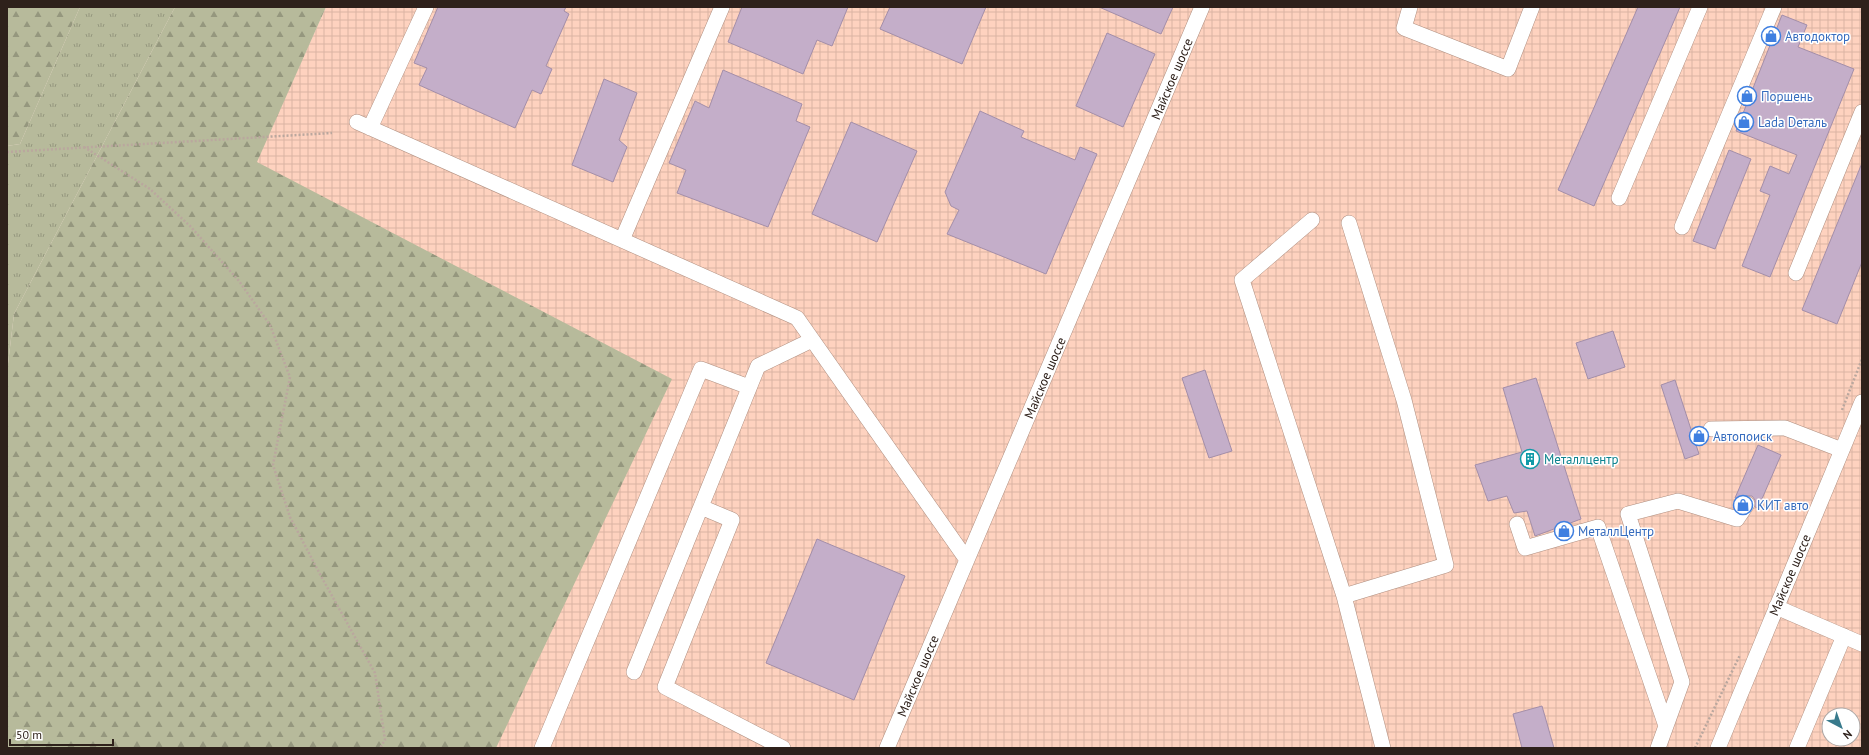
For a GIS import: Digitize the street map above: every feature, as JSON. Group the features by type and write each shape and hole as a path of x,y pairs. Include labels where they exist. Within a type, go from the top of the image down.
{"street":[{"path":"426,7 363,126 797,318 967,560"},
{"path":"622,240 722,7"},
{"name":"Майское шоссе","path":"887,748 1202,7"},
{"path":"1410,7 1404,28 1508,69 1532,7"},
{"path":"1619,198 1700,7"},
{"path":"1682,227 1774,7"},
{"path":"1796,273 1862,112"},
{"path":"1312,220 1242,280 1344,596 1383,748"},
{"path":"1344,596 1446,565 1404,400 1349,223"},
{"path":"634,672 758,366 812,340"},
{"path":"542,748 701,369 749,387"},
{"name":"Майское шоссе","path":"1718,748 1862,402"},
{"path":"1711,429 1785,428 1842,450"},
{"path":"1658,748 1682,682 1628,514 1678,501 1737,519 1747,504"},
{"path":"701,507 732,520 665,687 783,748"},
{"path":"1517,524 1525,548 1598,527 1666,726"},
{"path":"1776,606 1862,644"},
{"path":"1798,748 1844,636"}],"path":[{"path":"7,152 84,146 332,133"},
{"path":"84,146 150,189 190,226 239,281 270,325 290,377 273,465 290,517 375,673 385,740 380,748"}],"shaded area":[{"path":"326,7 1862,7 1862,748 492,748 256,162"}],"green space":[{"path":"7,7 80,7 20,144 7,146"},
{"path":"80,7 175,7 14,314 7,372 7,146 20,144"},
{"path":"175,7 326,7 257,162 672,379 496,748 7,748 7,372 14,314"}],"building":[{"path":"438,7 566,7 564,11 569,14 546,66 552,69 541,94 532,90 515,128 419,85 427,68 414,63"},
{"path":"742,7 848,7 832,46 817,40 803,74 728,42"},
{"path":"890,7 986,7 962,64 880,29"},
{"path":"1099,7 1173,7 1161,34"},
{"path":"1638,7 1680,7 1594,206 1558,190"},
{"path":"1782,15 1807,25 1798,47 1854,69 1770,277 1742,266 1770,195 1760,191 1770,166 1789,174 1797,155 1736,131"},
{"path":"1107,33 1155,54 1123,127 1076,106"},
{"path":"723,70 802,104 796,121 810,127 768,227 677,193 686,170 669,163 695,101 709,108"},
{"path":"604,79 637,93 619,140 627,147 613,182 572,165"},
{"path":"980,111 1024,131 1021,137 1075,160 1080,147 1097,154 1046,274 947,234 959,210 951,206 945,192"},
{"path":"851,122 917,151 877,242 812,214"},
{"path":"1729,150 1751,159 1715,249 1693,241"},
{"path":"1862,163 1862,262 1837,324 1802,310"},
{"path":"1613,331 1625,367 1588,379 1576,343"},
{"path":"1205,370 1232,451 1209,458 1182,378"},
{"name":"Металлцентр","path":"1536,378 1581,519 1535,536 1527,511 1514,513 1507,496 1488,501 1475,465 1522,452 1503,388"},
{"path":"1675,380 1699,454 1685,459 1661,385"},
{"path":"1758,445 1781,455 1758,508 1755,507 1755,500 1752,496 1743,496 1739,500 1735,498"},
{"path":"817,539 905,576 854,700 766,663"},
{"path":"1542,706 1554,748 1522,748 1513,714"}],"place":[{"name":"Автодоктор","path":"1771,36"},
{"name":"Поршень","path":"1747,96"},
{"name":"Lada Dеталь","path":"1744,122"},
{"name":"Автопоиск","path":"1699,436"},
{"name":"Металлцентр","path":"1530,459"},
{"name":"КИТ авто","path":"1743,505"},
{"name":"МеталлЦентр","path":"1564,531"}]}
